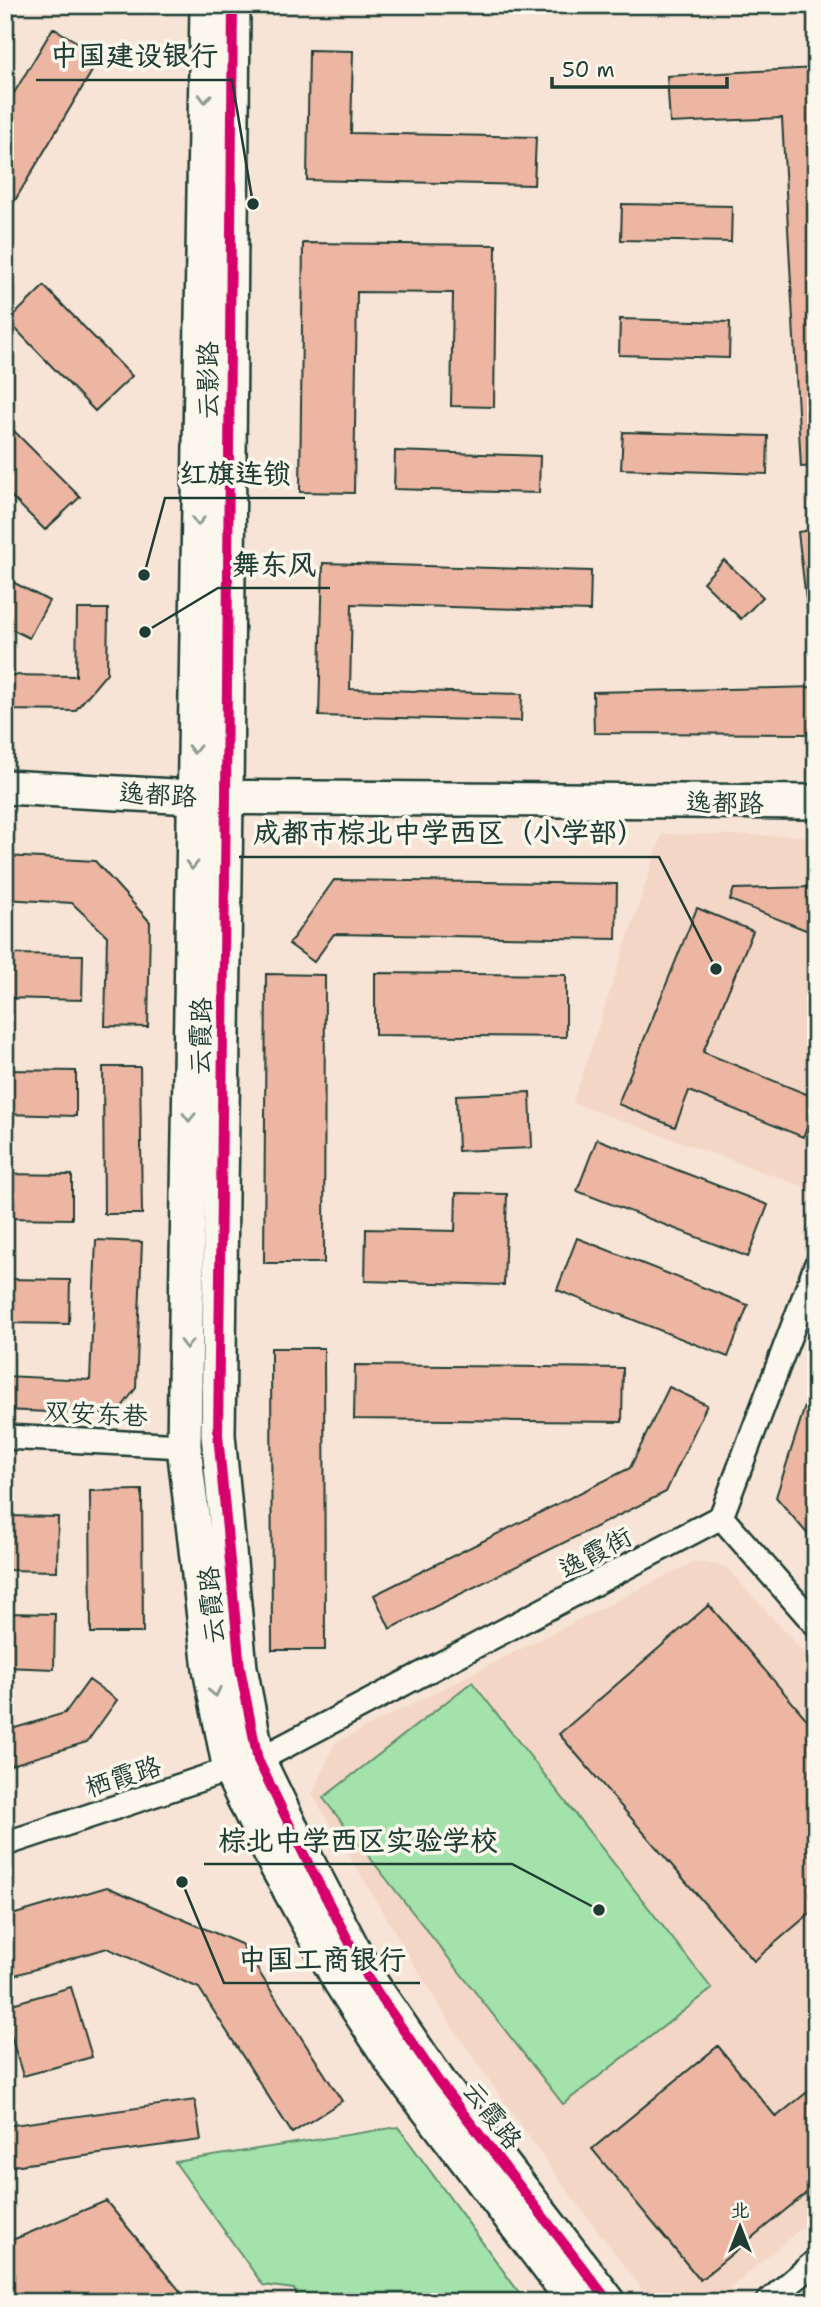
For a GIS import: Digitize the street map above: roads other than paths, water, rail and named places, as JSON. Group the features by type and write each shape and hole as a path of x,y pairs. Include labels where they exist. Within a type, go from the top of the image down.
{"street":[{"path":"207,5 184,1446 210,1669 276,1865 355,2005 397,2069 575,2302"},
{"name":"云影路","path":"226,797 233,5"},
{"name":"逸都路","path":"5,787 193,797 816,803"},
{"name":"云霞路","path":"226,797 218,1436 240,1668 244,1765 309,1864 369,1980 439,2082 609,2302"},
{"path":"816,1266 721,1517 816,1625"},
{"name":"双安东巷","path":"5,1437 184,1446"},
{"name":"逸霞街","path":"244,1765 721,1517"},
{"name":"栖霞路","path":"5,1844 244,1765"},
{"path":"768,2302 816,2261"}],"place":[{"name":"中国建设银行","path":"253,204"},
{"name":"红旗连锁","path":"144,575"},
{"name":"舞东风","path":"145,632"},
{"name":"成都市棕北中学西区（小学部）","path":"716,969"},
{"name":"中国工商银行","path":"182,1882"},
{"name":"棕北中学西区实验学校","path":"599,1910"}]}
